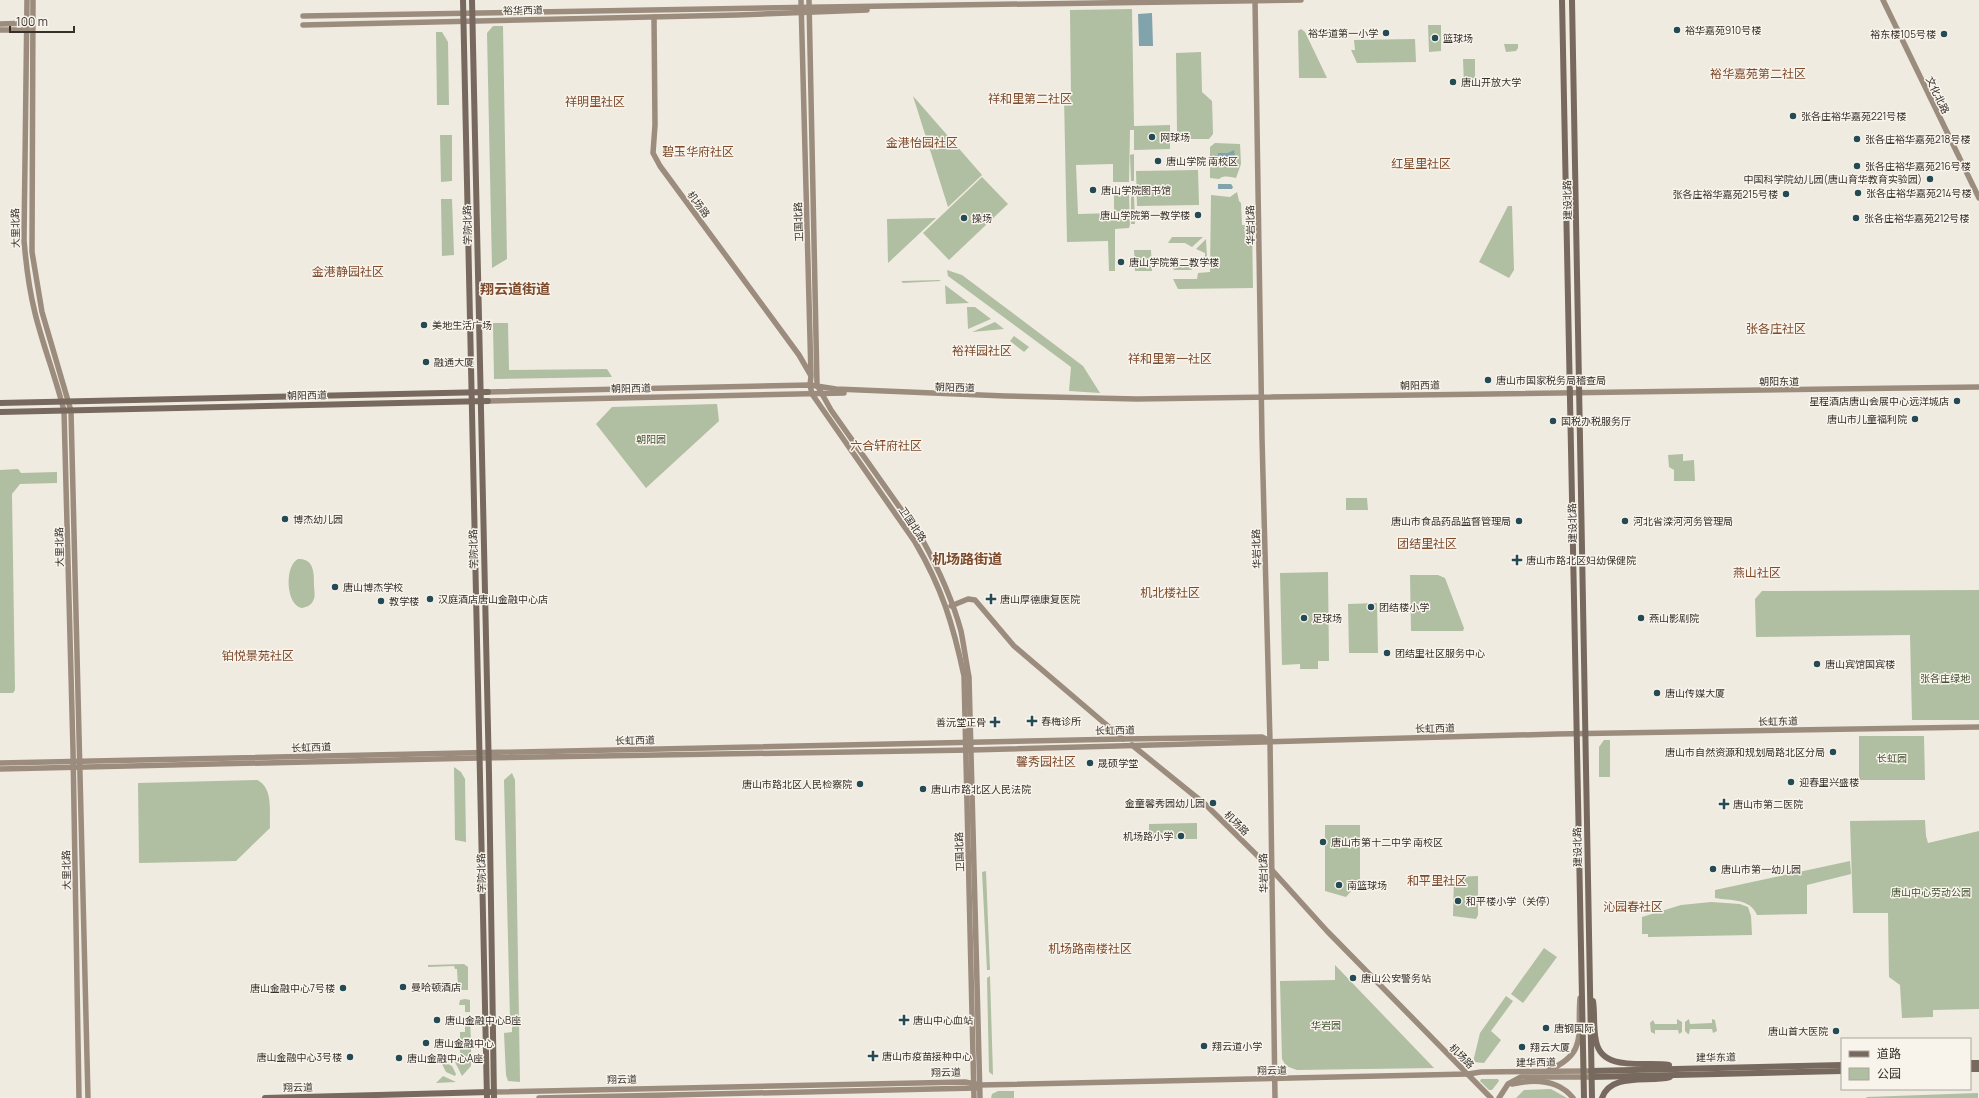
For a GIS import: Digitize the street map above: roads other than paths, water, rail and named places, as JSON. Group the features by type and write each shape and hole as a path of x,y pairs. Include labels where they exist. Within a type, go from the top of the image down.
{"main road":[{"name":"大里北路","path":"27,0 29,23"},
{"name":"大里北路","path":"33,0 28,30 24,240 26,269 35,314 62,401 67,411"},
{"name":"学院北路","path":"463,0 483,927 491,1095"},
{"name":"学院北路","path":"472,0 476,189 485,401 484,582 492,927 491,1095"},
{"name":"卫国北路","path":"801,0 811,376 810,385 812,394 915,542 950,607"},
{"name":"卫国北路","path":"809,0 817,385 922,540 934,562 950,607 964,676 968,743 976,1086 974,1098"},
{"name":"华岩北路","path":"1255,0 1261,398 1270,741 1275,1098"},
{"name":"裕华西道","path":"303,16 614,10 883,9 887,7 1301,0"},
{"name":"建设北路","path":"1562,0 1584,1098"},
{"name":"建设北路","path":"1572,0 1592,1098"},
{"name":"文化北路","path":"1883,0 1979,198"},
{"path":"614,10 614,17"},
{"name":"裕华西道","path":"303,25 654,17 801,10"},
{"name":"机场路","path":"654,17 655,125 653,153 660,166 800,355 811,376"},
{"path":"0,24 29,23"},
{"path":"0,30 28,30"},
{"name":"大里北路","path":"28,30 32,252 42,312 69,401 67,411 76,764 88,1098"},
{"path":"466,189 476,189"},
{"name":"朝阳西道","path":"0,403 810,385 836,389 1012,396 1255,400 1261,398 1580,393"},
{"name":"朝阳东道","path":"1580,393 1979,387"},
{"name":"朝阳西道","path":"0,412 821,393 1076,401 1224,399"},
{"path":"476,582 484,582"},
{"name":"机场路","path":"950,607 968,599 975,600 1014,646 1124,739 1197,796 1271,869 1327,931 1491,1098"},
{"name":"长虹东道","path":"1577,734 1979,727"},
{"name":"长虹西道","path":"0,763 76,764 479,755 968,750 1577,734"},
{"name":"长虹西道","path":"488,755 1124,739 1262,737 1270,741"},
{"name":"大里北路","path":"76,764 80,1098"},
{"name":"长虹西道","path":"0,769 76,764"},
{"path":"483,927 492,927"},
{"path":"1589,977 1594,1003 1596,1042 1605,1056 1620,1064 1656,1063 1681,1071"},
{"path":"1546,1071 1564,1064 1576,1049 1578,1041 1581,982"},
{"name":"建华东道","path":"1592,1074 1841,1065"},
{"name":"建华西道","path":"1468,1074 1481,1072 1546,1071 1583,1074"},
{"path":"1602,1098 1610,1087 1623,1081 1662,1079 1681,1071"},
{"name":"建华东道","path":"1681,1071 1841,1071"},
{"path":"1475,1082 1481,1072"},
{"name":"翔云道","path":"539,1098 1468,1074"},
{"name":"建华西道","path":"1508,1084 1521,1077 1592,1074"},
{"name":"翔云道","path":"265,1098 491,1095 953,1082 976,1086"},
{"path":"1485,1093 1500,1097 1508,1084 1543,1082 1562,1087 1573,1098"},
{"name":"卫国北路","path":"976,1086 980,1098"}],"water":[{"path":"1152,13 1153,46 1139,46 1138,14"},
{"path":"1234,150 1236,164 1226,160 1219,164 1218,153 1228,153"},
{"path":"1218,184 1231,184 1233,187 1232,189 1218,189"}],"place":[{"name":"裕华嘉苑910号楼","path":"1677,30"},
{"name":"裕华道第一小学","path":"1386,33"},
{"name":"裕东楼105号楼","path":"1944,34"},
{"name":"篮球场","path":"1435,38"},
{"name":"唐山开放大学","path":"1453,82"},
{"name":"张各庄裕华嘉苑221号楼","path":"1793,116"},
{"name":"网球场","path":"1152,137"},
{"name":"张各庄裕华嘉苑218号楼","path":"1857,139"},
{"name":"唐山学院 南校区","path":"1158,161"},
{"name":"张各庄裕华嘉苑216号楼","path":"1857,166"},
{"name":"中国科学院幼儿园(唐山育华教育实验园)","path":"1930,179"},
{"name":"唐山学院图书馆","path":"1093,190"},
{"name":"张各庄裕华嘉苑214号楼","path":"1858,193"},
{"name":"张各庄裕华嘉苑215号楼","path":"1786,194"},
{"name":"唐山学院第一教学楼","path":"1198,215"},
{"name":"操场","path":"964,218"},
{"name":"张各庄裕华嘉苑212号楼","path":"1856,218"},
{"name":"唐山学院第二教学楼","path":"1121,262"},
{"name":"美地生活广场","path":"424,325"},
{"name":"融通大厦","path":"426,362"},
{"name":"唐山市国家税务局稽查局","path":"1488,380"},
{"name":"星程酒店唐山会展中心远洋城店","path":"1957,401"},
{"name":"唐山市儿童福利院","path":"1915,419"},
{"name":"国税办税服务厅","path":"1553,421"},
{"name":"博杰幼儿园","path":"285,519"},
{"name":"唐山市食品药品监督管理局","path":"1519,521"},
{"name":"河北省滦河河务管理局","path":"1625,521"},
{"name":"唐山市路北区妇幼保健院","path":"1517,560"},
{"name":"唐山博杰学校","path":"335,587"},
{"name":"汉庭酒店唐山金融中心店","path":"430,599"},
{"name":"唐山厚德康复医院","path":"991,599"},
{"name":"教学楼","path":"381,601"},
{"name":"团结楼小学","path":"1371,607"},
{"name":"足球场","path":"1304,618"},
{"name":"燕山影剧院","path":"1641,618"},
{"name":"团结里社区服务中心","path":"1387,653"},
{"name":"唐山宾馆国宾楼","path":"1817,664"},
{"name":"唐山传媒大厦","path":"1657,693"},
{"name":"春梅诊所","path":"1032,721"},
{"name":"善沅堂正骨","path":"995,722"},
{"name":"唐山市自然资源和规划局路北区分局","path":"1833,752"},
{"name":"晟硕学堂","path":"1090,763"},
{"name":"迎春里兴盛楼","path":"1791,782"},
{"name":"唐山市路北区人民检察院","path":"860,784"},
{"name":"唐山市路北区人民法院","path":"923,789"},
{"name":"金童馨秀园幼儿园","path":"1213,803"},
{"name":"唐山市第二医院","path":"1724,804"},
{"name":"机场路小学","path":"1181,836"},
{"name":"唐山市第十二中学 南校区","path":"1323,842"},
{"name":"唐山市第一幼儿园","path":"1713,869"},
{"name":"南篮球场","path":"1339,885"},
{"name":"和平楼小学（关停）","path":"1458,901"},
{"name":"唐山公安警务站","path":"1353,978"},
{"name":"曼哈顿酒店","path":"403,987"},
{"name":"唐山金融中心7号楼","path":"343,988"},
{"name":"唐山金融中心B座","path":"437,1020"},
{"name":"唐山中心血站","path":"904,1020"},
{"name":"唐钢国际","path":"1546,1028"},
{"name":"唐山首大医院","path":"1836,1031"},
{"name":"唐山金融中心","path":"426,1043"},
{"name":"翔云道小学","path":"1204,1046"},
{"name":"翔云大厦","path":"1522,1047"},
{"name":"唐山市疫苗接种中心","path":"873,1056"},
{"name":"唐山金融中心3号楼","path":"350,1057"},
{"name":"唐山金融中心A座","path":"399,1058"}],"district":[{"name":"裕华嘉苑第二社区","path":"1758,73"},
{"name":"祥和里第二社区","path":"1030,98"},
{"name":"祥明里社区","path":"595,101"},
{"name":"金港怡园社区","path":"922,142"},
{"name":"碧玉华府社区","path":"698,151"},
{"name":"红星里社区","path":"1421,163"},
{"name":"金港静园社区","path":"348,271"},
{"name":"翔云道街道","path":"515,288"},
{"name":"张各庄社区","path":"1776,328"},
{"name":"裕祥园社区","path":"982,350"},
{"name":"祥和里第一社区","path":"1170,358"},
{"name":"六合轩府社区","path":"886,445"},
{"name":"团结里社区","path":"1427,543"},
{"name":"机场路街道","path":"967,558"},
{"name":"燕山社区","path":"1757,572"},
{"name":"机北楼社区","path":"1170,592"},
{"name":"铂悦景苑社区","path":"258,655"},
{"name":"馨秀园社区","path":"1046,761"},
{"name":"和平里社区","path":"1437,880"},
{"name":"沁园春社区","path":"1633,906"},
{"name":"机场路南楼社区","path":"1090,948"}],"park label":[{"name":"朝阳园","path":"651,439"},
{"name":"张各庄绿地","path":"1945,678"},
{"name":"长虹园","path":"1892,758"},
{"name":"唐山中心劳动公园","path":"1931,892"},
{"name":"华岩园","path":"1326,1025"}]}
